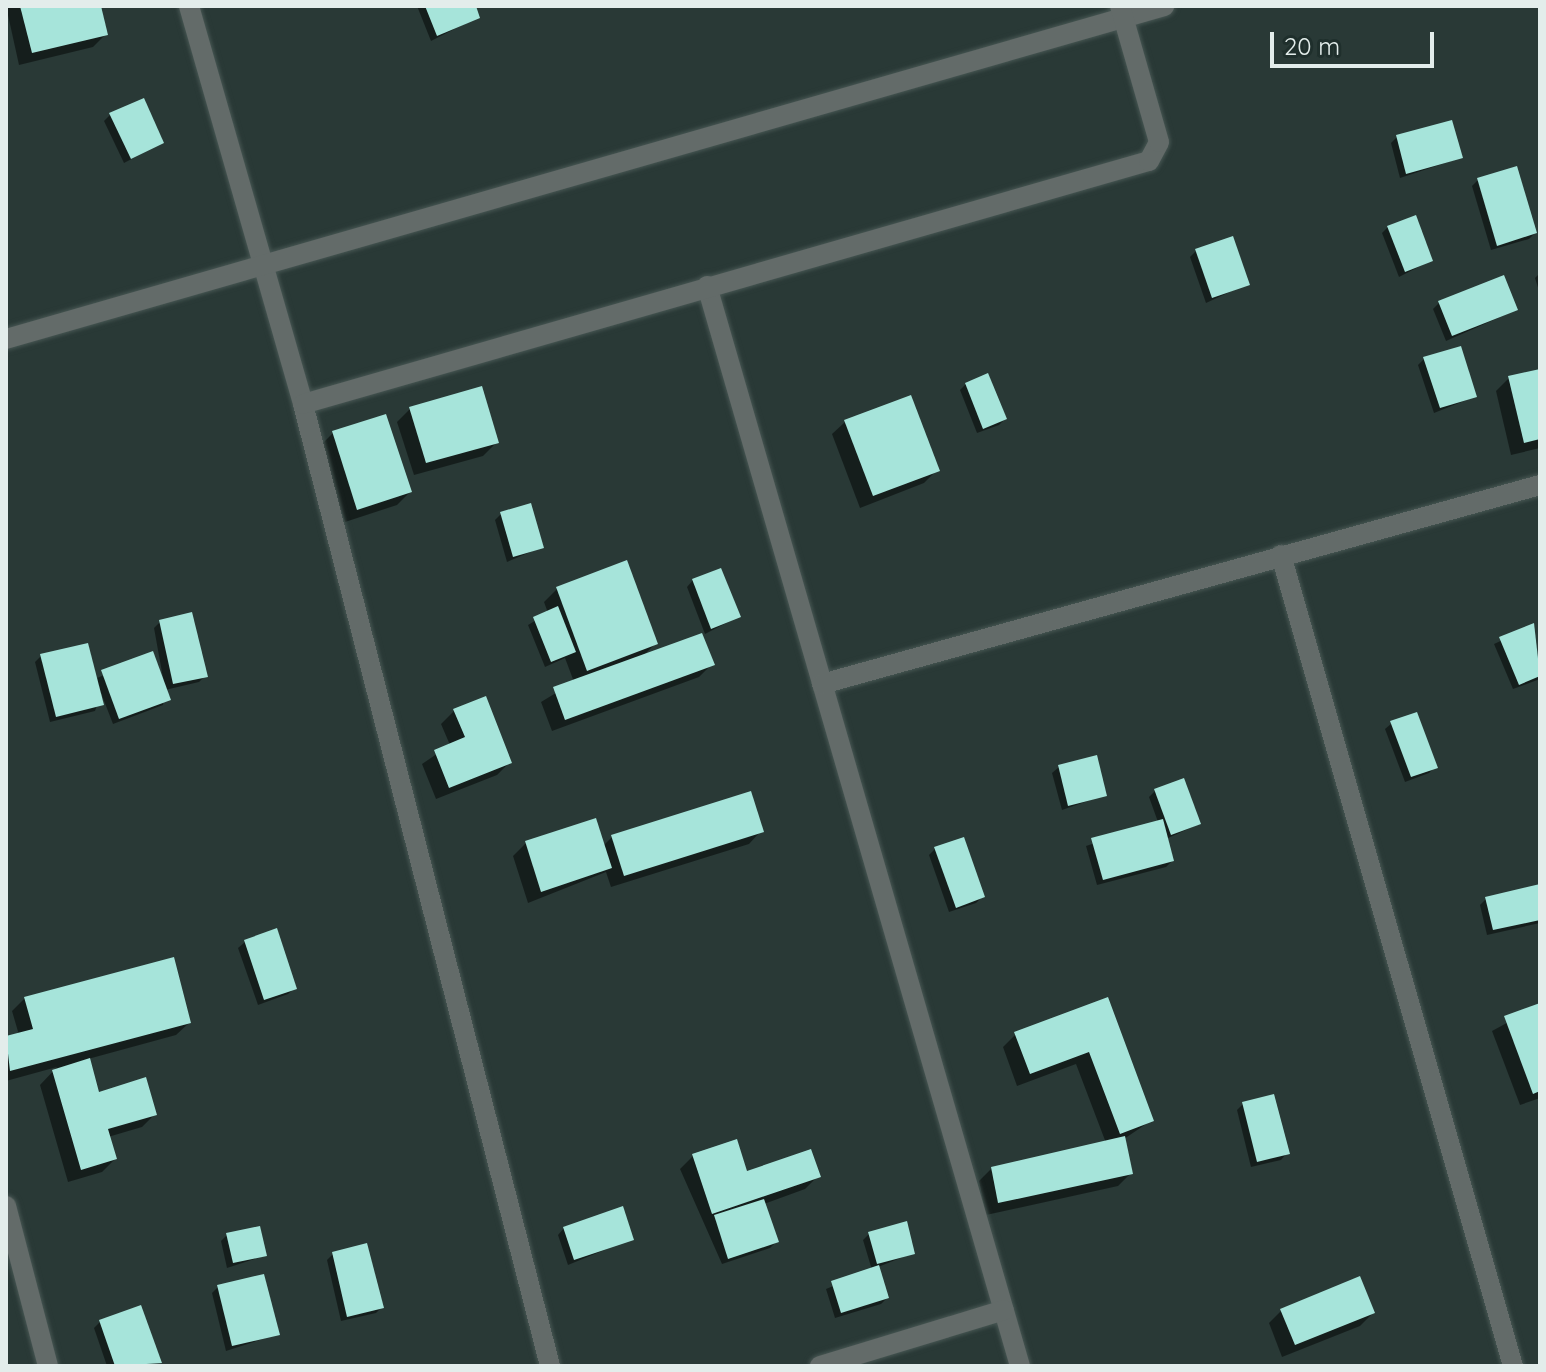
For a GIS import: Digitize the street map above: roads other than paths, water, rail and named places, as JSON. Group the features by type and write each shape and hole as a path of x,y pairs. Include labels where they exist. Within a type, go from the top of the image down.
{"street":[{"path":"189,6 303,404 550,1366"},
{"path":"6,339 265,267 1121,12 1164,6"},
{"path":"303,404 1149,161 1159,142 1121,12"},
{"path":"707,286 1020,1366"},
{"path":"822,684 1540,485"},
{"path":"1281,555 1513,1366"},
{"path":"6,1206 48,1366"},
{"path":"820,1366 1004,1310"}]}
